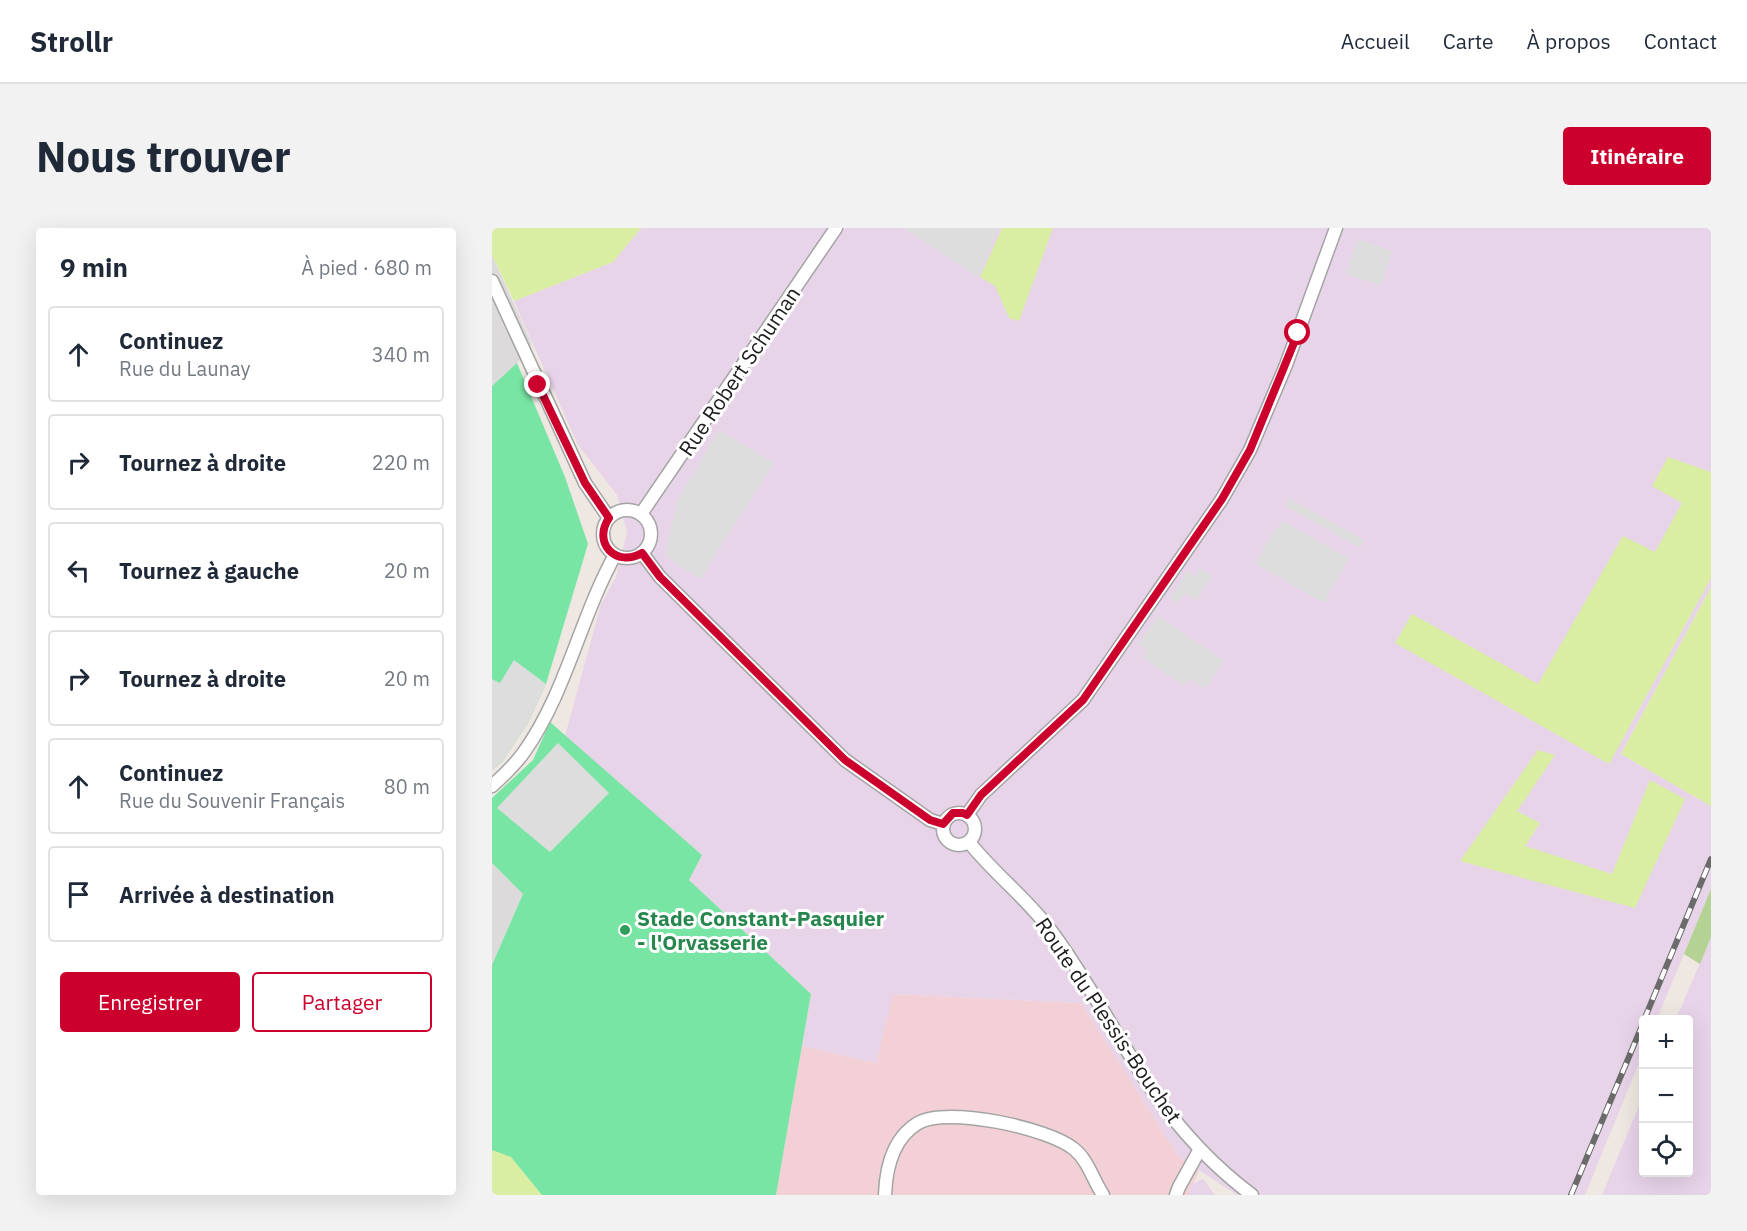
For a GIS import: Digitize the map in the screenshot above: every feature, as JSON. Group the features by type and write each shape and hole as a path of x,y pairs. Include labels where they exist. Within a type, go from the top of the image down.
{"street":[{"name":"Rue Robert Schuman","path":"641,514 836,228"},
{"path":"967,815 981,795 1083,700 1222,499 1250,450 1286,365 1336,228"},
{"path":"492,281 585,483 609,518"},
{"path":"628,510 641,514 650,524 650,543 642,553 629,558 615,555 609,550 603,537 605,524 615,513 628,510"},
{"path":"642,553 660,577 845,760 930,820 943,824"},
{"path":"492,786 523,753 542,723 604,574 615,555"},
{"path":"953,813 967,815 971,818 975,828 969,842 959,845 949,842 943,834 943,824 953,813"},
{"name":"Route du Plessis-Bouchet","path":"969,842 989,866 1022,896 1050,930 1078,969 1152,1090 1200,1149 1252,1195"},
{"path":"885,1195 890,1160 901,1138 920,1122 945,1117 986,1119 1021,1126 1056,1138 1073,1148 1084,1160 1094,1183 1103,1195"},
{"path":"1176,1195 1200,1149"}],"shaded area":[{"path":"641,228 1711,228 1711,587 1621,754 1711,806 1711,889 1659,1015 1639,1015 1639,1063 1585,1195 1237,1195 1179,1157 1081,1003 893,994 876,1063 802,1046 811,994 689,880 702,855 565,736 601,604 616,577 627,532 617,495 578,445 514,301 613,262"},
{"path":"903,228 999,228 978,277"},
{"path":"1358,239 1392,251 1381,286 1346,274"},
{"path":"492,255 532,344 517,363 492,386"},
{"path":"719,430 774,463 700,579 669,559 666,550 678,499"},
{"path":"1289,498 1364,540 1360,548 1285,506"},
{"path":"1283,521 1349,558 1324,603 1255,564 1275,528 1278,529"},
{"path":"1200,568 1212,576 1196,600 1185,593 1178,603 1170,598 1187,571 1195,576"},
{"path":"1158,616 1224,661 1205,689 1189,679 1184,686 1142,657 1146,650 1138,644"},
{"path":"514,660 546,684 528,723 502,762 492,770 492,679 500,683"},
{"path":"558,743 609,793 550,852 497,808"},
{"path":"492,863 523,894 492,965"},
{"path":"1711,937 1711,1195 1602,1195 1639,1106 1639,1177 1693,1177 1693,1015 1678,1015"},
{"path":"892,994 1081,1003 1179,1157 1199,1171 1188,1195 776,1195 802,1046 876,1063"},
{"path":"1203,1179 1215,1195 1188,1195 1192,1184"}],"green space":[{"path":"492,228 641,228 613,262 514,301 492,255"},
{"path":"1002,228 1053,228 1019,321 1009,318 995,286 980,277"},
{"path":"517,363 565,477 588,544 546,684 528,723 502,762 492,770 492,386"},
{"path":"1668,457 1711,472 1711,578 1609,764 1395,643 1412,614 1538,684 1623,536 1655,552 1682,503 1652,486"},
{"path":"1711,587 1711,806 1621,754"},
{"name":"Stade Constant-Pasquier - l'Orvasserie","path":"550,722 702,855 689,880 811,994 776,1195 542,1195 511,1157 492,1150 492,965 523,894 492,863 492,798 533,760"},
{"path":"1538,750 1555,755 1517,811 1540,823 1525,846 1612,874 1650,780 1685,799 1635,908 1460,861"},
{"path":"1711,889 1711,937 1700,964 1684,954"},
{"path":"492,1150 511,1157 542,1195 492,1195"}],"railway":[{"path":"1646,1015 1711,859"},
{"path":"1571,1195 1639,1033"}],"place":[{"name":"Stade Constant-Pasquier - l'Orvasserie","path":"625,930"}],"route":[{"path":"538,385 585,483 609,518 603,530 603,537 609,550 621,558 636,557 642,553 660,577 845,760 930,820 943,824 945,819 953,813 967,815 981,795 1083,700 1222,499 1250,450 1298,333"}]}
